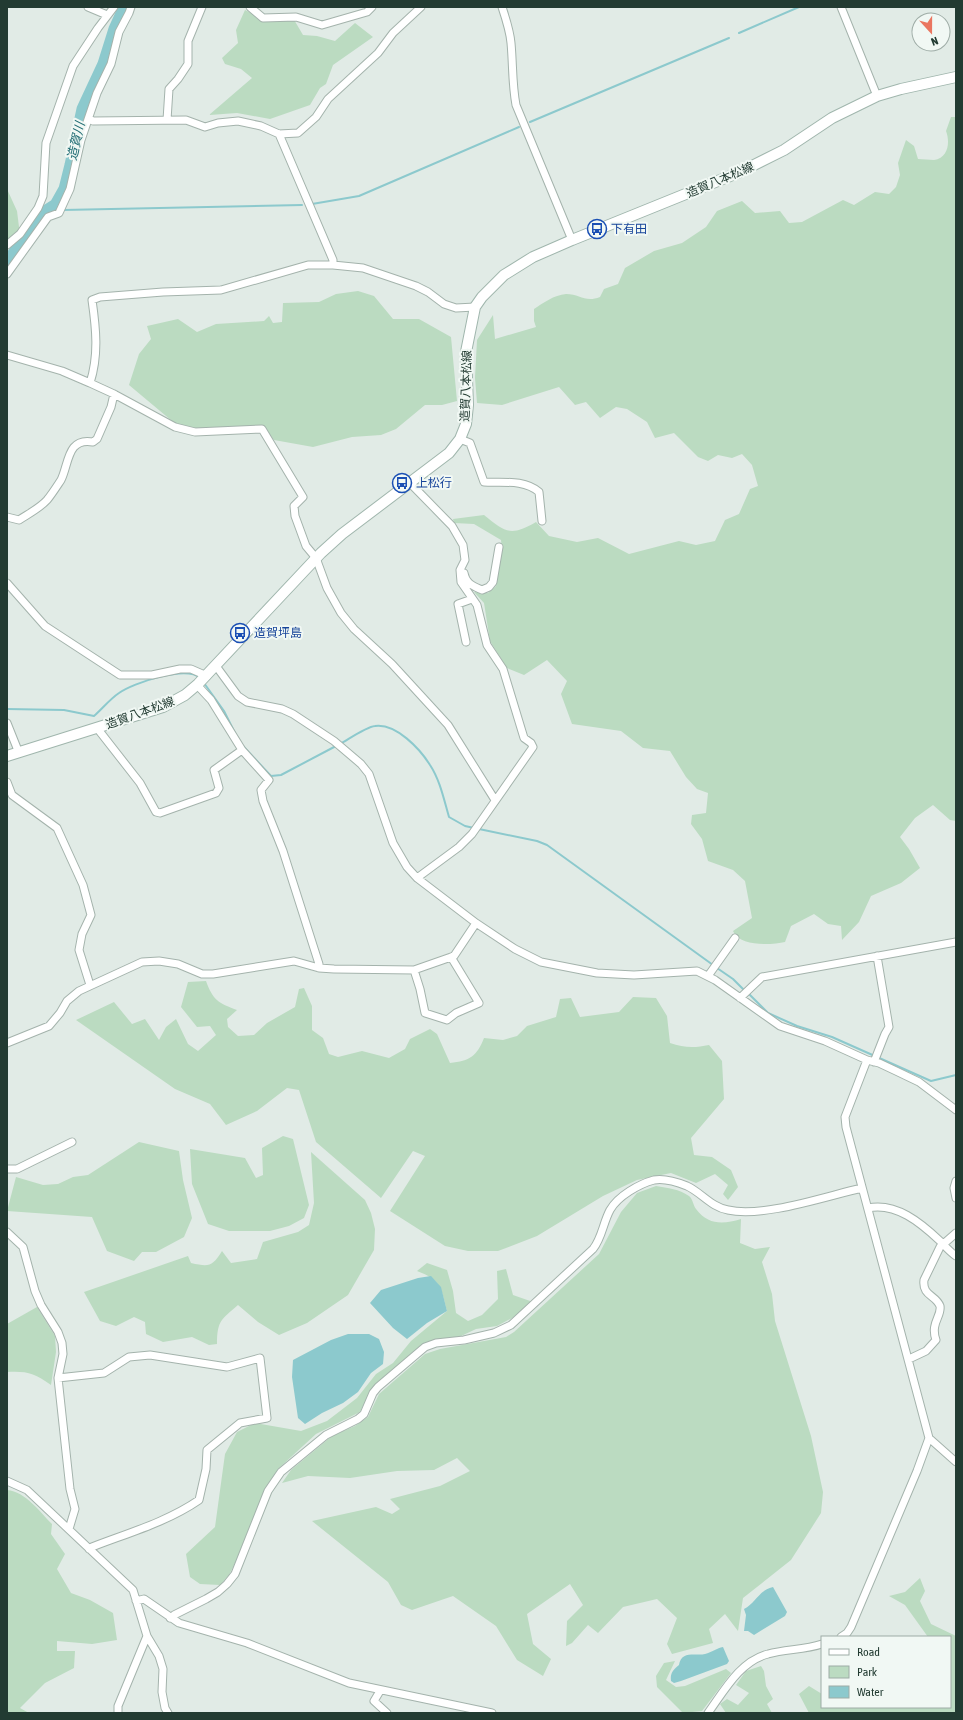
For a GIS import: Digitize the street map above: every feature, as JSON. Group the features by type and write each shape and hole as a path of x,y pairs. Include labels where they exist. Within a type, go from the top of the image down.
{"main road":[{"name":"造賀八本松線","path":"7,756 163,707 185,695 198,685 316,558 342,534 449,453 460,439 466,424 468,405 466,352 475,307 482,297 504,275 533,257 740,172 784,150 832,118 877,96 956,77"}],"street":[{"path":"88,7 107,15"},
{"path":"7,245 20,234 38,208 43,196 46,143 74,66 107,15 114,7"},
{"path":"7,274 48,217 59,213 70,190 81,140 97,93 111,64 119,32 131,7"},
{"path":"167,120 169,89 188,64 188,41 202,7"},
{"path":"250,7 263,18 296,17 322,25 367,12 372,7"},
{"path":"88,120 186,120 205,126 238,121 261,126 279,134 298,133 316,117 328,99 378,53 393,33 421,7"},
{"path":"502,7 507,22 511,43 513,87 516,105 572,240"},
{"path":"841,7 877,96"},
{"path":"279,134 332,260 332,265"},
{"path":"90,383 93,373 96,347 92,300 100,297 146,293 221,290 308,265 332,265 364,268 416,286 428,292 444,304 456,308 475,307"},
{"path":"7,355 62,371 90,383 114,394 175,428 195,432 262,429 303,498 294,506 295,516 306,546 316,558 327,588 341,613 354,629 392,664 448,725 495,800"},
{"path":"7,517 19,520 46,501 62,479 70,452 78,444 86,441 93,442 97,439 111,407 114,394"},
{"path":"460,439 470,442 484,482 523,483 533,487 539,492 542,521"},
{"path":"410,483 432,504 459,535 464,545 465,560 460,570 461,582 477,605 487,645 503,669 524,738 531,743 533,747 472,834 459,847 417,878"},
{"path":"460,570 463,571 465,579 471,586 482,590 489,588 493,582 499,547"},
{"path":"7,583 45,626 120,675 152,675 180,669 191,669 206,676"},
{"path":"466,642 458,604 472,599"},
{"path":"216,666 238,696 247,702 282,709 293,714 334,741 361,764 369,774 393,843 407,867 417,878 476,923 516,949 541,962 597,973 634,975 697,971 710,973 780,1026 825,1041 919,1082 956,1110"},
{"path":"198,685 211,700 242,750 269,780 261,790 263,801 283,850 319,968"},
{"path":"7,723 19,753"},
{"path":"97,728 140,783 156,812 160,813 216,793 219,788 214,770 242,750"},
{"path":"7,782 12,795 56,828 83,885 91,915 82,934 78,950 90,985"},
{"path":"7,1043 49,1026 60,1013 67,1001 79,991 142,962 159,961 178,964 202,974 214,974 294,961 319,968 414,970 454,956 476,923"},
{"path":"710,973 735,938"},
{"path":"737,994 750,987 762,977 956,942"},
{"path":"877,956 890,1027 870,1061 845,1117 846,1127 929,1438 956,1462"},
{"path":"414,970 425,1013 447,1020 456,1013 478,1003 451,957"},
{"path":"7,1169 17,1170 72,1142"},
{"path":"170,1618 218,1592 235,1574 268,1491 281,1472 326,1435 358,1419 364,1414 373,1393 425,1347 436,1343 464,1340 494,1333 504,1329 518,1320 593,1249 597,1244 609,1211 614,1204 628,1192 642,1184 655,1180 668,1180 696,1190 714,1205 728,1210 743,1211 772,1210 862,1188"},
{"path":"956,1181 954,1188 956,1198"},
{"path":"868,1208 874,1207 893,1209 906,1214 956,1256"},
{"path":"7,1232 23,1247 35,1291 41,1305 58,1332 62,1343 63,1354 58,1378 70,1489 75,1509 69,1529"},
{"path":"908,1359 922,1353 936,1340 934,1325 940,1311 940,1306 923,1286 924,1280 940,1248 956,1233"},
{"path":"58,1378 104,1373 129,1357 150,1355 227,1367 260,1358 267,1418 240,1424 207,1450 206,1469 199,1500 186,1509 156,1523 89,1549"},
{"path":"842,1636 847,1633 850,1627 917,1471 929,1438"},
{"path":"7,1481 27,1490 132,1590 147,1636 159,1656 163,1669 162,1692 165,1708 168,1713"},
{"path":"136,1601 144,1599 179,1623 247,1643 349,1683 380,1691 492,1713"},
{"path":"118,1713 118,1706 147,1636"},
{"path":"708,1713 740,1670 752,1660 766,1654 810,1648 821,1644"},
{"path":"380,1691 374,1701 387,1713"}],"green space":[{"path":"245,10 269,22 293,18 303,35 317,36 335,41 355,23 373,37 333,65 326,84 320,88 310,105 270,119 237,113 209,115 252,78 241,69 225,64 222,58 238,43 236,30"},
{"path":"951,117 956,117 956,821 950,820 933,805 915,818 900,837 920,868 901,883 871,896 859,922 842,940 841,926 828,924 814,914 791,926 785,942 756,944 742,940 733,931 752,918 745,881 733,870 708,861 702,839 691,824 692,815 706,813 708,793 697,789 686,777 670,751 643,748 621,731 572,724 561,694 567,681 547,660 524,675 507,668 490,641 484,603 474,592 488,593 496,586 502,551 501,540 474,524 454,523 453,519 484,515 503,529 514,531 520,530 536,522 549,536 577,542 598,538 629,554 679,541 696,545 715,541 725,520 739,514 750,489 758,486 752,465 742,454 732,458 718,455 708,461 698,457 674,433 655,438 647,422 627,409 616,407 600,418 586,402 575,405 559,387 502,405 477,403 475,378 477,340 493,315 495,339 536,327 534,321 534,309 553,298 566,294 571,294 586,299 595,299 600,297 604,289 618,284 625,268 654,251 682,243 706,227 717,211 742,201 755,213 780,211 789,223 802,222 843,200 854,205 875,192 889,194 896,187 900,175 898,163 906,140 914,146 918,159 939,159 943,156 947,148 948,139 946,131"},
{"path":"7,189 17,211 20,235 7,246"},
{"path":"358,291 374,296 393,319 419,319 451,337 457,401 442,405 425,405 396,429 381,435 352,437 313,447 274,440 263,426 196,429 178,426 129,385 139,354 151,339 147,326 178,319 197,332 216,324 264,321 269,316 273,323 282,322 283,303 319,302 336,294"},
{"path":"206,981 211,993 217,1000 237,1010 227,1019 228,1027 238,1036 254,1035 267,1023 295,1007 299,989 304,988 312,1006 312,1030 323,1038 329,1054 338,1057 362,1051 389,1058 405,1049 410,1039 430,1029 437,1034 450,1063 468,1059 479,1049 484,1038 503,1040 517,1036 527,1026 556,1017 560,999 571,998 580,1017 619,1012 633,997 656,998 667,1016 670,1043 690,1047 709,1045 722,1061 724,1099 691,1138 694,1155 712,1157 731,1170 738,1187 728,1200 723,1194 728,1185 715,1174 696,1183 671,1173 637,1180 603,1196 537,1236 498,1251 468,1251 445,1246 390,1211 425,1156 413,1151 381,1198 316,1142 299,1090 287,1088 257,1111 226,1125 210,1104 175,1089 76,1020 114,1002 132,1024 145,1019 159,1040 166,1027 176,1019 188,1044 198,1051 216,1035 210,1026 197,1027 181,1007 188,982"},
{"path":"283,1136 293,1139 309,1205 304,1218 289,1226 270,1231 229,1231 208,1224 192,1184 190,1149 245,1158 256,1178 263,1175 262,1148"},
{"path":"139,1142 179,1151 183,1180 192,1218 184,1237 156,1252 142,1252 134,1261 107,1251 92,1217 7,1211 16,1177 43,1185 58,1184 73,1177 88,1175"},
{"path":"311,1152 365,1200 371,1213 375,1229 374,1250 348,1295 307,1323 279,1335 258,1322 238,1305 224,1317 219,1325 217,1344 209,1345 192,1337 163,1342 146,1334 145,1322 134,1317 116,1326 100,1321 84,1292 188,1256 191,1263 202,1265 213,1263 222,1251 231,1263 257,1259 263,1242 298,1232 309,1225 314,1203"},
{"path":"656,1186 677,1190 689,1196 701,1215 711,1221 723,1223 741,1219 740,1243 755,1249 770,1247 762,1262 772,1294 775,1321 811,1436 823,1492 821,1513 791,1560 743,1598 738,1631 725,1614 709,1629 713,1643 672,1654 667,1644 677,1618 657,1599 623,1607 598,1633 588,1625 572,1643 566,1646 567,1621 583,1605 570,1584 527,1614 533,1644 551,1659 543,1676 517,1660 496,1626 453,1596 412,1610 401,1605 388,1582 312,1521 376,1507 392,1514 400,1509 390,1499 440,1486 470,1471 457,1458 434,1470 397,1471 350,1478 308,1476 282,1483 291,1470 332,1436 355,1426 368,1417 379,1394 425,1354 440,1349 506,1337 514,1332 599,1254 621,1212 637,1193"},
{"path":"427,1263 447,1270 453,1291 456,1313 468,1321 482,1315 498,1299 497,1271 506,1269 513,1295 533,1302 514,1317 497,1326 476,1329 457,1338 439,1339 424,1343 370,1392 360,1412 316,1434 278,1469 266,1489 229,1575 220,1585 200,1584 190,1577 186,1554 215,1527 225,1454 237,1432 255,1423 301,1431 327,1421 357,1398 376,1374 393,1363 411,1341 447,1311 439,1285 425,1274 417,1271"},
{"path":"37,1307 55,1336 56,1352 51,1385 30,1374 7,1372 7,1324"},
{"path":"7,1490 20,1494 26,1498 52,1524 51,1534 65,1554 57,1569 71,1593 90,1600 113,1613 117,1640 92,1644 57,1641 57,1651 75,1651 74,1668 45,1683 20,1708 29,1713 7,1713"},
{"path":"920,1578 925,1591 920,1601 931,1624 956,1636 956,1713 809,1713 799,1694 809,1686 821,1693 821,1708 951,1708 951,1636 927,1636 905,1605 889,1596 905,1592"},
{"path":"675,1661 666,1680 676,1687 685,1686 726,1669 731,1673 702,1711 683,1713 657,1687 656,1676 664,1663"},
{"path":"761,1666 764,1671 766,1686 773,1699 767,1704 772,1713 726,1713 720,1704 727,1699 738,1705 749,1693 736,1685 746,1671"}],"water":[{"path":"431,1276 441,1287 447,1311 427,1323 407,1339 393,1328 370,1303 381,1290 418,1278"},
{"path":"348,1334 369,1334 379,1339 384,1352 383,1364 371,1373 358,1392 343,1403 322,1413 305,1424 298,1418 292,1377 293,1360 331,1340"},
{"path":"773,1587 787,1612 785,1616 754,1635 748,1631 744,1631 746,1615 744,1609 764,1591"},
{"path":"723,1647 729,1661 727,1664 681,1681 674,1683 671,1681 672,1672 679,1665 680,1660 686,1655 705,1654"}],"waterway":[{"name":"造賀川","path":"7,263 45,212 56,205 65,189 83,109 104,64 115,29 125,7"},
{"path":"739,33 799,7"},
{"path":"530,122 729,38"},
{"path":"312,204 359,196 519,127"},
{"path":"63,210 302,205"},
{"name":"造賀川","path":"49,209 57,209"},
{"path":"7,709 64,710 94,716 119,693 147,680 183,673 200,678"},
{"path":"204,683 224,711 235,733"},
{"path":"340,744 362,731 375,726 383,726 407,738 426,759 433,771 441,790 449,817 465,826 474,828"},
{"path":"243,746 271,776 281,775 336,746"},
{"path":"479,829 537,841 547,845 713,965"},
{"path":"717,968 733,979 744,990"},
{"path":"748,993 768,1013 797,1026 832,1037 931,1081 956,1075"}],"place":[{"name":"下有田","path":"597,229"},
{"name":"上松行","path":"402,483"},
{"name":"造賀坪島","path":"240,633"}]}
